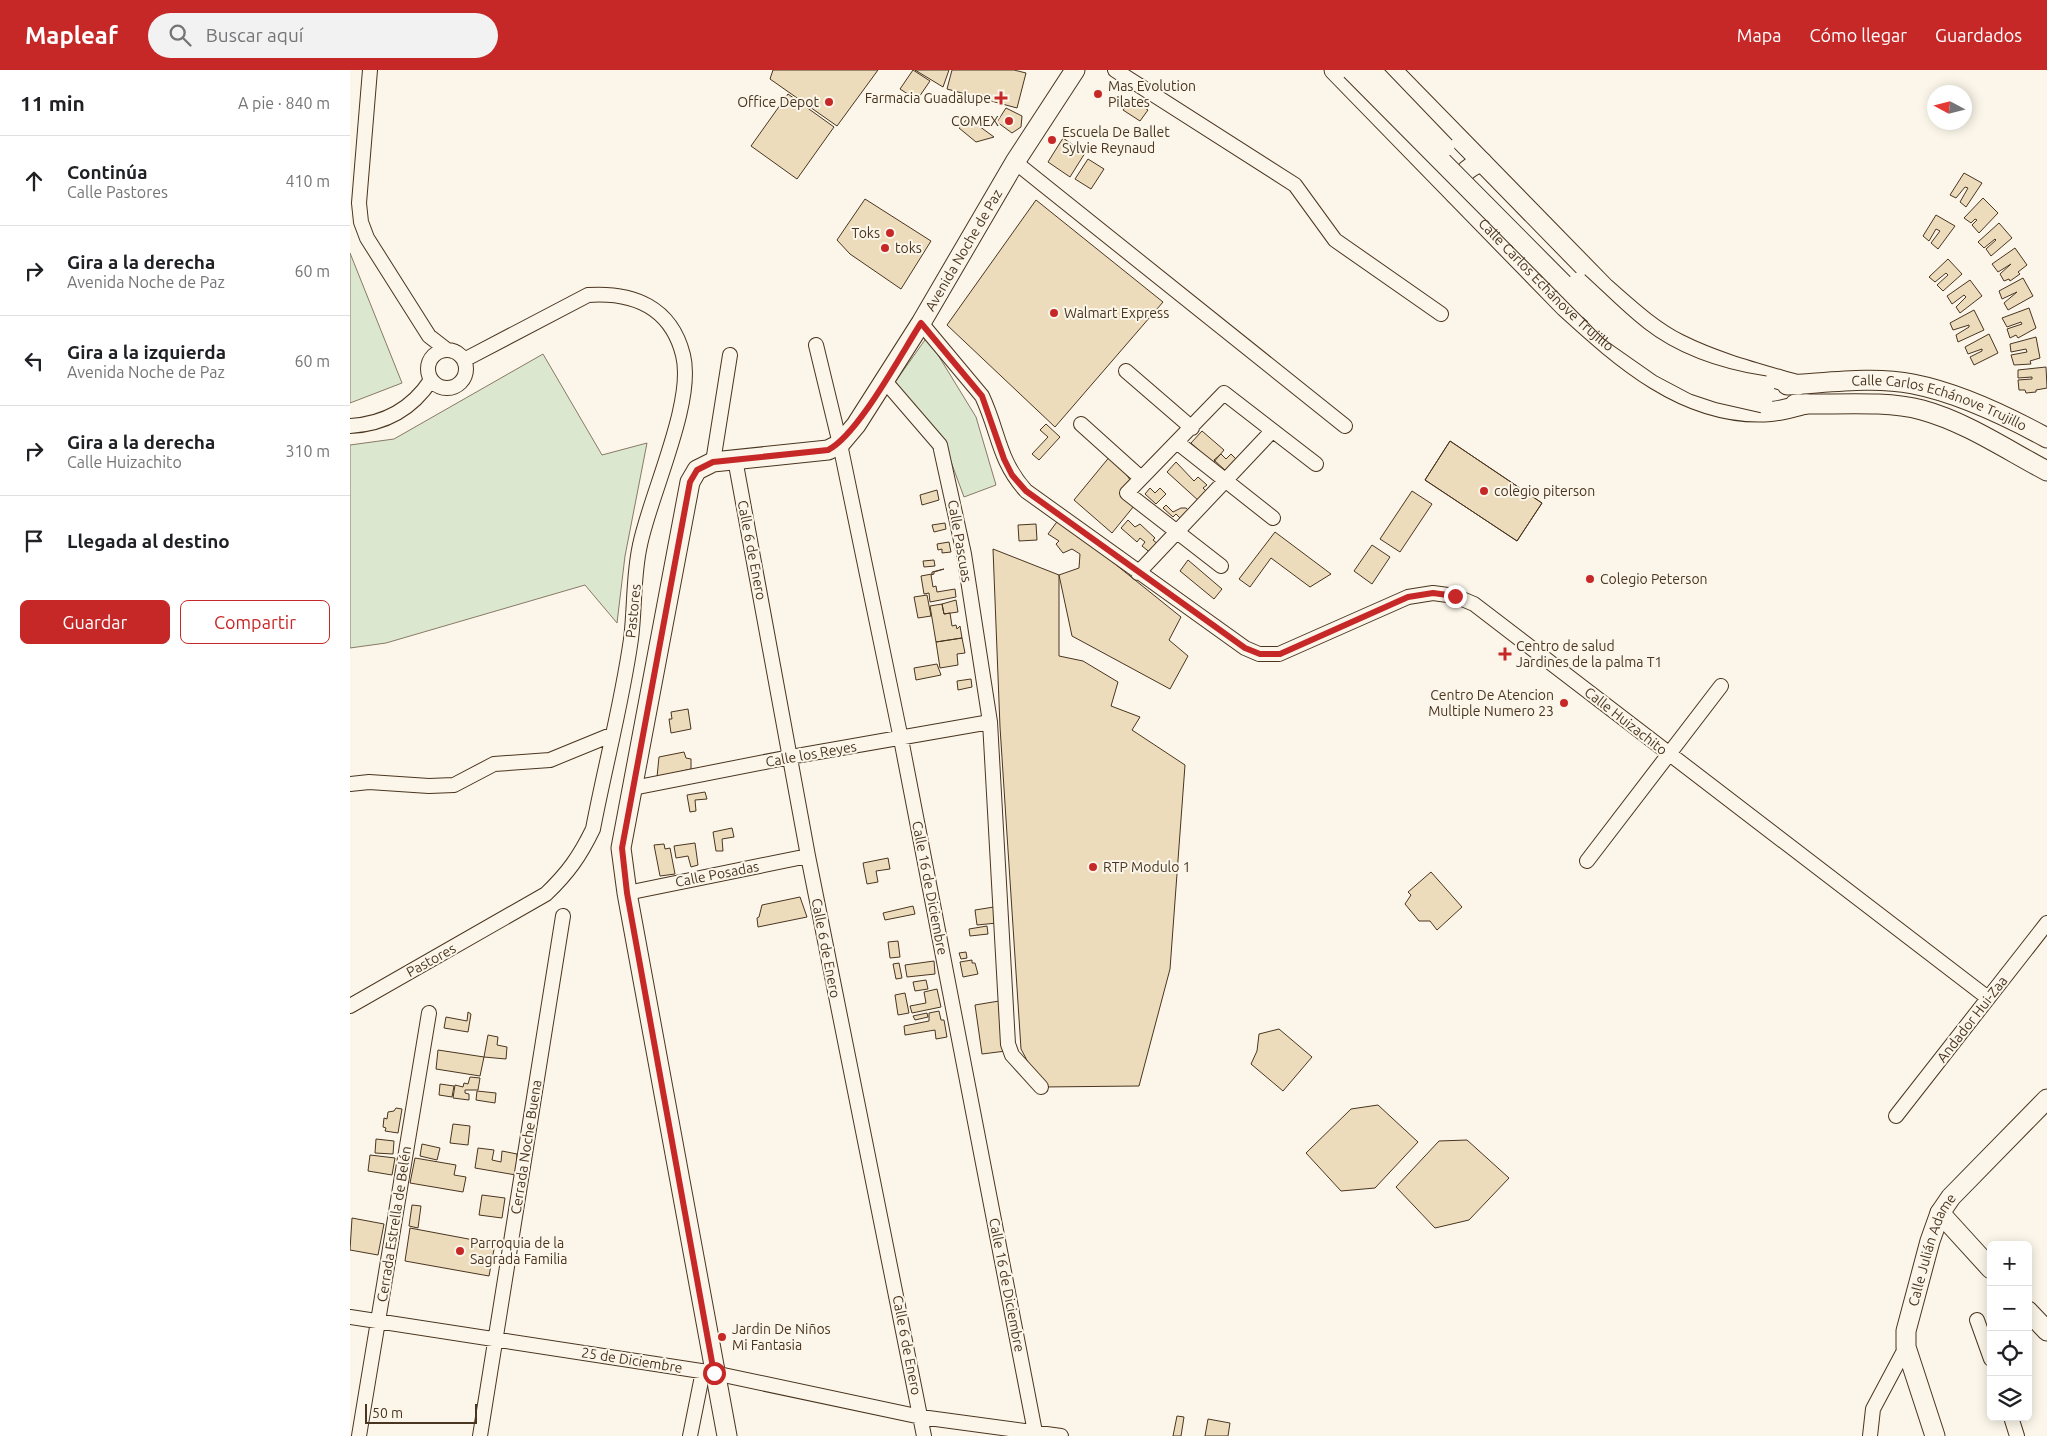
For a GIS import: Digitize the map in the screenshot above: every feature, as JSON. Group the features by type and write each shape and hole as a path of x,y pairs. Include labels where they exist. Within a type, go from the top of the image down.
{"street":[{"path":"370,70 359,203 361,222 368,238 429,336 447,350 457,353 464,360 466,372 461,382 452,388 440,387 431,380 428,364 432,357 439,352 447,350"},
{"name":"Avenida Noche de Paz","path":"840,444 856,425 921,323 1015,162 1075,70"},
{"path":"1115,70 1296,185 1334,240 1441,314"},
{"name":"Calle Carlos Echánove Trujillo","path":"1334,70 1604,343 1651,378 1692,399 1734,410 1766,412 1806,404"},
{"name":"Calle Carlos Echánove Trujillo","path":"1351,70 1611,332 1661,368 1719,393 1764,395 1806,404 1885,406 1921,410 1946,418 2047,471"},
{"name":"Calle Carlos Echánove Trujillo","path":"1371,70 1556,262 1638,337 1695,369 1740,382 1764,395 1798,385 1879,381 1912,383 1948,393 2018,422 2047,438"},
{"name":"Calle Carlos Echánove Trujillo","path":"1392,70 1605,288 1641,320 1678,343 1730,366 1798,385"},
{"path":"1015,162 1345,426"},
{"path":"1455,194 1461,176 1468,166 1482,162"},
{"path":"1515,255 1531,248 1540,238 1544,225"},
{"name":"Pastores","path":"350,1006 512,916 546,894 568,874 583,850 593,829 631,640 639,548 647,514 680,415 685,384 684,356 675,332 658,311 637,300 611,294 588,295 464,360"},
{"name":"Calle Huizachito","path":"921,323 982,396 1012,475 1026,491 1245,648 1260,654 1280,654 1408,597 1433,593 1455,596 1474,604 1988,998"},
{"path":"429,336 432,357"},
{"name":"Calle 16 de Diciembre","path":"816,345 840,444 901,739 1035,1432"},
{"path":"713,462 730,355"},
{"path":"1126,371 1192,428"},
{"path":"350,426 369,425 408,407 421,395 431,380"},
{"name":"Calle Pascuas","path":"884,380 940,445 964,554 990,722 1008,1044 1012,1054 1041,1086"},
{"path":"1221,566 1127,493 1178,443 1224,393 1316,464"},
{"path":"1081,424 1141,478"},
{"path":"1138,573 1272,431"},
{"path":"1178,443 1273,518"},
{"path":"727,1436 709,1372 627,893 622,848 690,482 697,470 713,462 828,450 840,444"},
{"name":"Calle 6 de Enero","path":"735,459 808,856 924,1436"},
{"path":"1587,861 1721,686"},
{"name":"Calle los Reyes","path":"633,788 790,757 990,722"},
{"path":"350,784 369,782 429,786 454,784 494,764 550,760 611,736"},
{"name":"Calle Posadas","path":"627,893 808,856"},
{"name":"Cerrada Noche Buena","path":"480,1436 563,916"},
{"name":"Andador Hui-Zaa","path":"1896,1116 2047,923"},
{"name":"Cerrada Estrella de Belén","path":"359,1436 429,1013"},
{"name":"Calle Julián Adame","path":"1935,1436 1906,1347 1906,1331 1930,1241 1940,1213 1951,1196 2047,1099"},
{"path":"1940,1213 1987,1265"},
{"path":"1930,1241 1945,1236 1962,1237"},
{"path":"2032,1315 2047,1331"},
{"name":"25 de Diciembre","path":"350,1317 709,1372 921,1417 1061,1436"},
{"path":"1977,1320 1987,1349"},
{"path":"1870,1436 1873,1409 1906,1347"},
{"path":"690,1436 709,1372"},
{"path":"2012,1421 2017,1436"}],"green space":[{"path":"350,253 402,383 350,403"},
{"path":"927,337 976,417 996,485 964,497 943,440 893,385"},
{"path":"543,354 602,455 647,443 625,556 617,623 585,585 386,643 350,648 350,445 394,439"}],"building":[{"name":"Office Depot","path":"773,70 878,70 837,126 770,79"},
{"path":"913,70 930,81 917,100 900,89"},
{"path":"915,70 949,70 943,87"},
{"name":"Farmacia Guadalupe","path":"952,70 1014,70 1026,73 1017,108 947,89"},
{"path":"788,94 834,127 797,179 751,146"},
{"path":"1131,100 1148,110 1140,121 1123,110"},
{"name":"COMEX","path":"1006,108 1022,116 1021,127 1012,133 997,122"},
{"path":"968,118 994,137 976,142 959,128"},
{"path":"1063,138 1085,153 1070,177 1048,162"},
{"path":"1088,159 1104,169 1091,189 1075,179"},
{"path":"1964,173 1982,183 1966,207 1960,202 1968,188 1965,187 1956,198 1950,195"},
{"path":"1983,198 1998,213 1979,233 1972,225 1977,220 1975,219 1971,223 1964,218"},
{"name":"toks","path":"865,199 931,241 901,289 850,254 837,240"},
{"name":"Walmart Express","path":"1036,200 1163,302 1055,427 947,325"},
{"path":"1936,215 1955,226 1938,249 1931,243 1940,231 1936,229 1929,241 1923,236"},
{"path":"1999,223 2012,238 1991,256 1986,249 1996,240 1984,248 1978,242"},
{"path":"2015,248 2027,265 2018,272 2020,274 2010,281 2009,279 2004,281 2000,274 2011,264 1998,272 1992,264"},
{"path":"1948,259 1962,274 1943,291 1937,285 1948,275 1946,273 1935,282 1929,277"},
{"path":"2023,278 2033,296 2008,310 2004,303 2017,292 2002,299 1999,291"},
{"path":"1970,280 1982,296 1960,313 1956,307 1966,297 1964,295 1952,304 1947,296"},
{"path":"2029,308 2036,328 2018,338 2016,335 2010,338 2007,329 2022,324 2021,322 2007,327 2002,318"},
{"path":"1974,310 1984,330 1958,342 1956,335 1969,327 1969,325 1953,330 1950,323"},
{"path":"1989,334 1998,353 1974,365 1970,357 1982,351 1982,349 1968,354 1965,347"},
{"path":"2036,337 2040,358 2030,361 2031,364 2014,365 2011,355 2027,352 2026,349 2011,352 2010,344"},
{"path":"2046,367 2047,388 2026,393 2025,390 2019,390 2018,380 2032,379 2032,377 2018,378 2018,370"},
{"path":"1046,424 1060,437 1039,460 1032,454 1048,437 1040,430"},
{"path":"1202,431 1224,450 1213,463 1191,443"},
{"name":"colegio piterson","path":"1450,441 1542,503 1517,541 1425,480"},
{"name":"colegio piterson","path":"1450,441 1542,503 1517,541 1425,480"},
{"path":"1221,454 1226,459 1231,454 1237,460 1226,471 1214,460"},
{"path":"1111,455 1128,472 1126,474 1135,487 1138,501 1112,533 1074,500"},
{"path":"1176,462 1194,481 1198,477 1207,485 1203,488 1208,493 1200,502 1167,472"},
{"path":"1150,488 1155,493 1160,488 1166,494 1156,504 1145,494"},
{"path":"937,490 939,500 922,505 920,495"},
{"path":"1412,491 1432,504 1400,552 1380,539"},
{"path":"1166,505 1173,512 1186,508 1191,513 1183,521 1176,514 1173,517 1163,508"},
{"path":"1059,519 1181,617 1169,640 1188,656 1170,689 1072,636 1059,575 1079,568 1080,554 1072,549 1063,553 1056,544 1059,541 1048,534"},
{"path":"1128,520 1135,527 1140,524 1155,538 1153,540 1159,545 1152,554 1142,546 1145,542 1140,538 1137,542 1121,528"},
{"path":"945,523 946,529 934,532 932,525"},
{"path":"1036,524 1037,540 1019,541 1018,525"},
{"path":"1275,532 1331,574 1310,587 1271,558 1250,587 1239,579"},
{"path":"949,542 951,552 942,553 942,549 938,550 937,544"},
{"path":"1372,545 1390,557 1372,584 1354,571"},
{"name":"RTP Modulo 1","path":"993,549 1059,575 1059,656 1083,661 1118,682 1111,706 1140,717 1132,730 1185,765 1170,969 1139,1086 1041,1087 1021,1049 1000,727"},
{"path":"934,560 935,566 924,567 923,561"},
{"path":"1188,560 1222,589 1214,599 1180,571"},
{"path":"944,569 931,575 933,587 936,586 937,592 955,589 956,597 930,602 929,593 924,594 921,576 932,574 932,572"},
{"path":"927,595 931,616 918,618 914,597"},
{"path":"956,600 958,612 944,614 942,604"},
{"path":"942,604 944,614 950,613 952,626 956,625 957,629 960,626 962,638 936,642 930,606"},
{"path":"962,638 965,653 957,654 958,665 940,668 936,642"},
{"path":"937,664 941,675 916,680 914,668"},
{"path":"971,679 972,687 958,690 957,681"},
{"path":"688,709 691,729 671,733 669,719 672,719 671,712"},
{"path":"684,752 686,758 691,759 691,769 657,777 659,757"},
{"path":"705,792 707,799 695,800 696,811 690,812 687,795"},
{"path":"732,828 734,837 722,839 723,851 716,851 713,832"},
{"path":"695,843 698,865 691,867 688,856 676,858 674,846"},
{"path":"664,844 665,849 670,848 675,874 660,876 654,845"},
{"path":"888,858 890,869 876,871 878,882 867,884 863,863"},
{"path":"1431,872 1462,907 1437,930 1430,921 1419,921 1405,904 1411,895 1408,892"},
{"path":"800,897 807,917 758,927 757,918 759,917 762,905"},
{"path":"913,906 915,914 885,920 883,913"},
{"path":"994,907 997,923 977,925 975,910"},
{"path":"987,926 988,934 970,936 969,929"},
{"path":"898,941 900,957 890,958 888,942"},
{"path":"966,952 967,958 961,959 959,953"},
{"path":"972,960 972,963 975,963 978,974 963,977 960,962"},
{"path":"934,961 935,974 907,977 905,965"},
{"path":"899,963 902,978 896,979 893,964"},
{"path":"926,980 928,989 915,991 913,982"},
{"path":"937,989 941,1007 912,1013 910,1006 926,1003 924,992"},
{"path":"905,993 909,1013 898,1015 895,995"},
{"path":"999,1001 1006,1051 982,1054 975,1005"},
{"path":"939,1011 941,1020 944,1020 947,1037 936,1039 935,1030 905,1035 904,1026 929,1021 929,1013"},
{"path":"468,1012 471,1014 468,1032 444,1028 446,1017 467,1021"},
{"path":"927,1013 928,1017 915,1020 913,1016"},
{"path":"1279,1029 1312,1057 1283,1091 1251,1064 1257,1051 1259,1034"},
{"path":"488,1035 498,1037 497,1045 507,1047 506,1059 484,1057"},
{"path":"438,1050 484,1057 480,1076 436,1069"},
{"path":"470,1077 480,1078 478,1090 465,1090 465,1093 469,1094 469,1100 453,1098 455,1085 463,1087 464,1083 468,1084"},
{"path":"440,1084 454,1086 452,1097 439,1095"},
{"path":"477,1091 496,1093 495,1103 476,1100"},
{"path":"1378,1105 1418,1142 1375,1188 1341,1191 1306,1153 1351,1109"},
{"path":"396,1108 402,1109 398,1133 385,1131 386,1128 383,1127 384,1118 387,1119 388,1112 394,1111"},
{"path":"453,1124 470,1126 468,1145 450,1143"},
{"path":"376,1139 394,1141 393,1154 375,1153"},
{"path":"1467,1140 1509,1178 1469,1220 1435,1228 1396,1187 1439,1141"},
{"path":"422,1144 440,1148 437,1160 420,1156"},
{"path":"478,1148 494,1150 492,1160 501,1162 502,1151 517,1154 516,1175 475,1168"},
{"path":"370,1155 395,1158 392,1175 368,1171"},
{"path":"415,1158 456,1165 454,1175 466,1177 463,1192 410,1183"},
{"path":"482,1195 505,1198 502,1218 479,1215"},
{"path":"412,1205 421,1206 418,1228 409,1226"},
{"path":"352,1218 384,1224 378,1255 350,1250"},
{"path":"410,1228 495,1244 489,1276 405,1261"},
{"path":"1177,1416 1184,1417 1181,1436 1173,1436"},
{"path":"1208,1419 1230,1423 1228,1436 1205,1436"}],"place":[{"name":"Mas Evolution Pilates","path":"1098,94"},
{"name":"Farmacia Guadalupe","path":"1001,98"},
{"name":"Office Depot","path":"829,102"},
{"name":"COMEX","path":"1009,121"},
{"name":"Escuela De Ballet Sylvie Reynaud","path":"1052,140"},
{"name":"Toks","path":"890,233"},
{"name":"toks","path":"885,248"},
{"name":"Walmart Express","path":"1054,313"},
{"name":"colegio piterson","path":"1484,491"},
{"name":"Colegio Peterson","path":"1590,579"},
{"name":"Centro de salud Jardines de la palma T1","path":"1505,654"},
{"name":"Centro De Atencion Multiple Numero 23","path":"1564,703"},
{"name":"RTP Modulo 1","path":"1093,867"},
{"name":"Parroquia de la Sagrada Familia","path":"460,1251"},
{"name":"Jardin De Niños Mi Fantasia","path":"722,1337"}],"route":[{"path":"714,1373 622,865 622,848 690,482 697,470 713,462 828,450 840,444 856,425 921,323 982,396 989,410 1004,459 1012,475 1026,491 1245,648 1260,654 1280,654 1408,597 1433,593 1455,596"}]}
